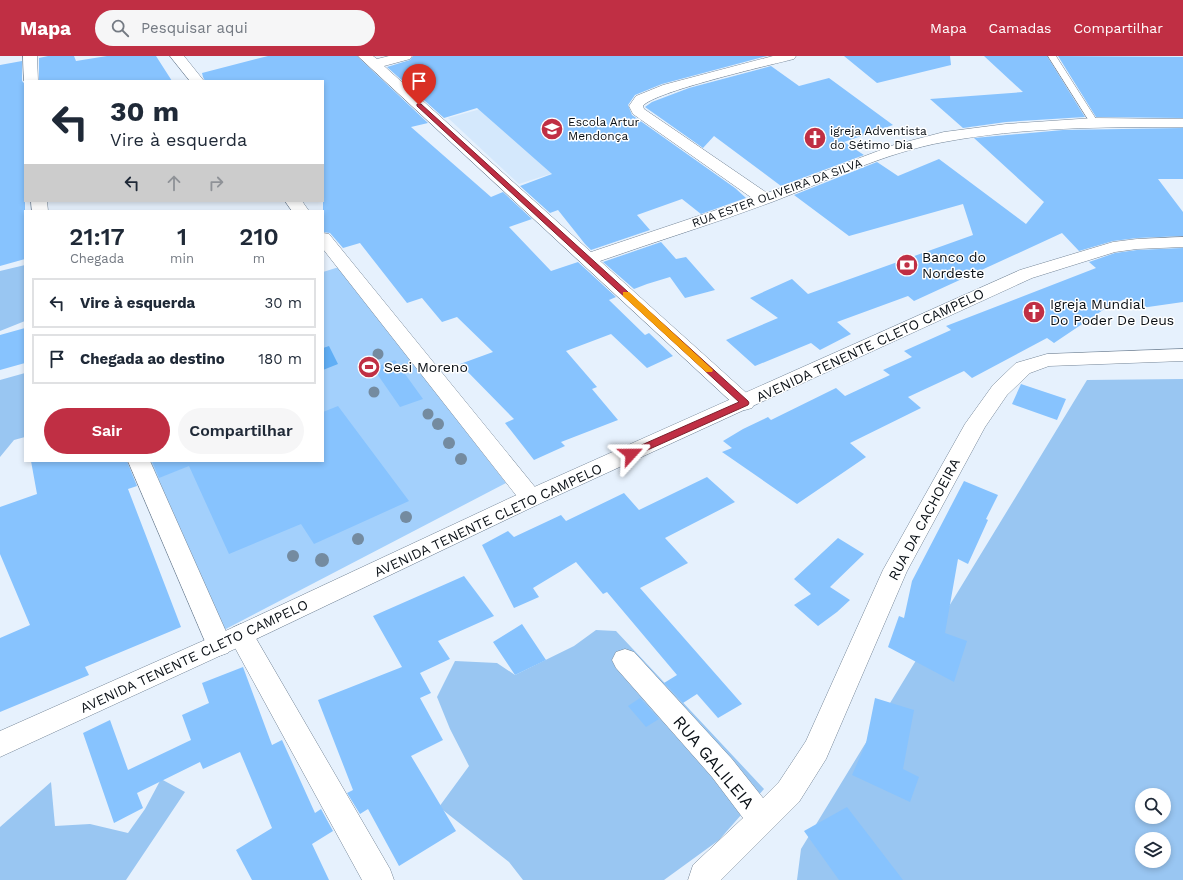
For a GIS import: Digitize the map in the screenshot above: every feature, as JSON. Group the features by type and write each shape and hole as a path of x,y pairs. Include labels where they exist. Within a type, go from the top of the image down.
{"street":[{"path":"30,56 31,80"},
{"path":"177,56 196,80"},
{"path":"370,60 405,56"},
{"path":"766,199 644,116 638,111 636,106 641,99 668,88 789,56"},
{"path":"370,60 745,403"},
{"name":"RUA ESTER OLIVEIRA DA SILVA","path":"588,259 766,199 900,148 944,137 1006,128 1094,122 1183,123"},
{"path":"294,202 300,210"},
{"path":"324,239 531,498"},
{"name":"AVENIDA TENENTE CLETO CAMPELO","path":"0,744 230,640 531,498 745,403 1026,274 1113,247 1137,244 1183,242"},
{"name":"RUA DA CACHOEIRA","path":"762,819 789,792 816,750 895,570 976,424 1000,390 1023,368 1047,360 1087,357 1183,355"},
{"path":"140,462 230,640 379,880"},
{"name":"RUA GALILEIA","path":"625,660 722,768 762,819 702,879"}],"lane":[{"path":"1052,56 1094,122"}],"shaded area":[{"name":"Escola Artur Mendonça","path":"581,81 659,139 519,184 448,118"},
{"path":"24,265 24,321 0,331 0,271"},
{"name":"Sesi Moreno","path":"339,267 506,483 222,631 148,462 324,462 324,272"},
{"path":"329,346 338,364 324,370 324,348"},
{"path":"24,373 24,437 14,440 0,457 0,380"},
{"path":"1183,379 1183,880 797,880 801,849 1087,380"},
{"path":"596,630 616,631 764,789 719,840 664,880 523,880 509,862 439,807 469,766 450,729 437,697 455,661 497,663 515,675 574,646"},
{"path":"161,779 185,792 126,880 0,880 0,827 51,782 55,826 90,824 128,833 145,809"}],"building":[{"path":"48,56 74,56 76,61 107,56 156,56 171,80 39,80 39,58"},
{"path":"268,56 357,56 428,123 411,127 491,197 503,192 532,219 509,227 551,271 578,262 616,297 609,300 645,335 649,333 673,356 647,368 611,334 566,351 597,387 592,389 618,420 561,442 565,446 534,460 505,423 514,419 460,364 493,352 457,317 442,322 422,298 407,303 360,243 343,248 330,233 324,232 324,80 204,80 202,73"},
{"path":"413,56 767,56 662,84 635,95 628,105 632,115 735,188 746,198 701,214 682,199 637,215 650,230 591,250 558,210 550,213 520,186 552,174 477,108 444,118 387,67 410,60"},
{"path":"844,56 950,56 951,65 877,83"},
{"path":"984,56 1047,56 1085,117 1006,122 963,128 930,99 1023,92"},
{"path":"1058,56 1183,57 1183,118 1096,117"},
{"path":"22,61 22,81 24,83 25,210 24,259 0,266 0,65"},
{"path":"771,66 799,86 829,78 893,125 844,142 864,155 781,186 714,136 703,148 645,107 652,102 689,88"},
{"path":"1183,128 1183,179 1158,179 1183,212 1183,236 1137,238 1113,241 1079,251 1062,233 914,301 908,296 837,322 851,334 820,350 811,343 755,366 726,340 778,318 750,298 792,279 808,294 973,235 963,204 849,236 794,195 877,162 898,176 939,159 1026,224 1044,202 974,138 1063,130"},
{"path":"661,242 676,259 686,257 715,290 685,298 670,277 634,289 603,262"},
{"path":"1183,248 1183,302 1134,309 1125,299 1109,306 1054,343 1047,338 972,378 964,371 908,397 921,408 850,443 866,457 797,504 722,452 732,448 723,441 743,429 768,417 771,420 836,388 845,396 890,375 883,370 912,357 904,351 951,330 946,326 1096,268 1089,262 1115,253 1137,250"},
{"path":"24,328 24,363 0,370 0,335"},
{"path":"395,360 423,399 400,407 373,368"},
{"path":"1021,384 1066,399 1057,420 1012,404"},
{"path":"338,406 409,501 314,544 301,524 229,554 189,466 159,478 152,462 324,462 324,412"},
{"path":"31,462 127,462 137,486 128,489 181,627 85,667 89,675 0,712 0,638 30,625 0,554 0,507 37,494"},
{"path":"707,477 735,502 665,538 688,563 640,588 742,704 718,718 697,694 683,703 664,683 677,675 607,592 603,594 576,562 533,588 539,597 514,608 482,545 508,531 514,537 561,515 566,521 624,493 639,510"},
{"path":"964,481 998,495 986,519 988,520 968,564 958,559 945,633 967,641 954,682 888,647 899,616 904,618 912,581"},
{"path":"838,538 864,554 830,587 850,600 818,626 794,605 811,594 794,579"},
{"path":"464,576 494,616 438,641 450,659 420,673 431,693 420,698 443,740 411,756 456,831 399,866 368,809 360,814 347,793 353,790 318,700 402,667 373,616"},
{"path":"522,624 546,660 515,675 493,642"},
{"path":"243,667 272,745 282,740 315,813 321,809 333,831 312,844 329,880 252,880 236,850 272,828 240,752 203,769 200,762 137,793 143,808 114,823 83,733 110,720 128,770 191,740 182,715 209,703 202,683"},
{"path":"640,698 659,719 646,727 628,706"},
{"path":"875,698 914,710 903,769 919,777 910,802 852,775 866,743"},
{"path":"847,807 903,880 839,880 804,831"}],"slow traffic":[{"path":"626,294 709,370"}],"place":[{"name":"Escola Artur Mendonça","path":"552,129"},
{"name":"igreja Adventista do Sétimo Dia","path":"815,138"},
{"name":"Banco do Nordeste","path":"907,265"},
{"name":"Igreja Mundial Do Poder De Deus","path":"1034,312"},
{"name":"Sesi Moreno","path":"369,367"}],"route":[{"path":"419,105 745,403 631,454"}]}
